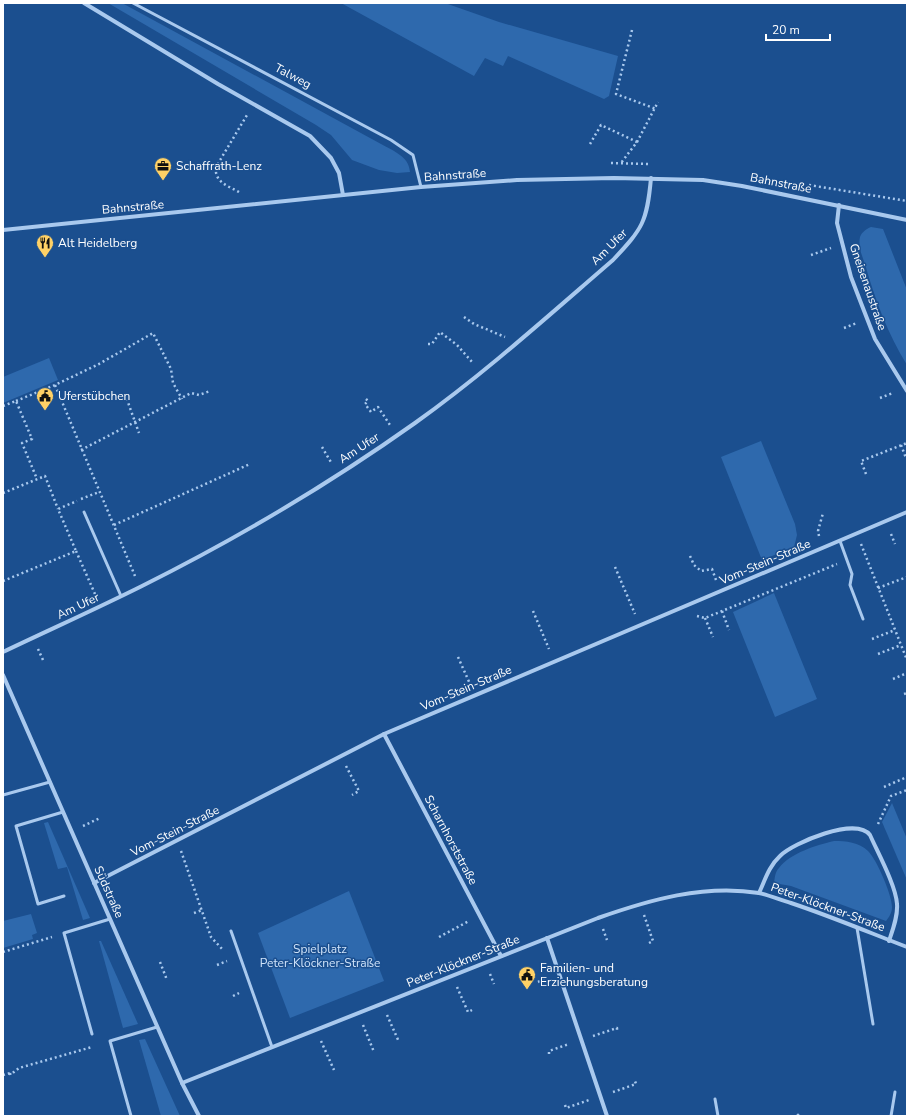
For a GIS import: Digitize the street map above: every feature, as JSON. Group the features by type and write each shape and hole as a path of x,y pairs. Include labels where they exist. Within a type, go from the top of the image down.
{"street":[{"path":"84,3 304,133 331,158 339,173 343,195"},
{"name":"Bahnstraße","path":"3,230 421,187 517,180 651,178 703,180 742,186 907,220"},
{"name":"Am Ufer","path":"3,652 100,607 207,552 338,474 397,435 460,390 613,260 636,235 645,218 651,178"},
{"name":"Gneisenaustraße","path":"839,205 837,223 851,277 860,303 875,339 907,391"},
{"name":"Vom-Stein-Straße","path":"94,883 340,755 384,734 907,512"},
{"name":"Südstraße","path":"3,675 157,1027 182,1083 199,1116"},
{"name":"Scharnhorststraße","path":"384,734 501,956"},
{"name":"Peter-Klöckner-Straße","path":"759,893 767,873 784,852 837,829 863,829 870,835 895,894 897,905 896,915 889,940"},
{"name":"Peter-Klöckner-Straße","path":"182,1083 547,938 640,903 666,897 726,891 759,893 820,913 907,947"},
{"path":"547,938 606,1116"}],"lane":[{"name":"Talweg","path":"133,3 391,140 413,155 421,187"},
{"path":"84,512 121,596"},
{"path":"840,541 852,574 850,585 862,619"},
{"path":"3,795 50,782"},
{"path":"63,812 16,826 38,904 64,896"},
{"path":"92,1034 64,933 110,919"},
{"path":"857,928 873,1024"},
{"path":"231,931 272,1047"},
{"path":"131,1116 110,1041 157,1027"},
{"path":"890,1116 895,1092"},
{"path":"715,1099 718,1116"}],"path":[{"path":"632,30 616,94 656,109"},
{"path":"622,163 637,142 656,109 658,102"},
{"path":"253,104 216,167 215,173 217,179 258,204"},
{"path":"590,144 601,124 637,142"},
{"path":"811,255 835,246"},
{"path":"464,317 474,324 503,335"},
{"path":"844,328 858,322"},
{"path":"428,344 432,344 440,332 457,345 473,363"},
{"path":"3,406 55,385 99,364 153,333 170,369 173,383 182,399"},
{"path":"55,385 81,450 140,587"},
{"path":"81,450 191,393 199,395 210,390"},
{"path":"880,398 896,392"},
{"path":"125,394 138,433"},
{"path":"366,399 368,401 365,404 371,412 378,407 397,435"},
{"path":"16,401 32,439 22,443 37,479"},
{"path":"866,474 860,461 907,443"},
{"path":"901,445 906,458"},
{"path":"322,447 338,474"},
{"path":"114,526 250,464"},
{"path":"3,493 44,476 100,607"},
{"path":"58,509 99,492"},
{"path":"820,537 818,532 823,514"},
{"path":"884,537 896,532"},
{"path":"857,534 907,660"},
{"path":"891,534 895,544"},
{"path":"696,615 705,618 842,562 862,546 869,543"},
{"path":"3,581 76,551"},
{"path":"690,556 694,565 701,571 712,569 720,591"},
{"path":"615,567 640,625"},
{"path":"878,588 907,577"},
{"path":"533,611 554,661"},
{"path":"722,611 729,630"},
{"path":"705,618 713,637"},
{"path":"872,639 895,630"},
{"path":"878,654 901,645"},
{"path":"39,650 43,660"},
{"path":"458,657 475,695"},
{"path":"893,679 907,673"},
{"path":"340,755 358,791 352,795"},
{"path":"884,786 907,777"},
{"path":"878,824 891,796 907,790"},
{"path":"71,831 100,818"},
{"path":"872,822 881,826"},
{"path":"178,840 211,937 222,948 230,968"},
{"path":"640,903 653,941 649,943"},
{"path":"194,913 202,910"},
{"path":"439,937 479,916"},
{"path":"3,952 64,933"},
{"path":"217,965 227,961"},
{"path":"160,962 166,980"},
{"path":"452,976 468,1012 472,1010"},
{"path":"232,996 239,994 237,987"},
{"path":"382,1003 399,1042"},
{"path":"357,1013 374,1052"},
{"path":"549,1054 548,1051 617,1028 618,1031"},
{"path":"317,1030 334,1070"},
{"path":"3,1075 19,1068 61,1057 110,1041"},
{"path":"10,1073 11,1078"},
{"path":"565,1105 566,1108 636,1084 635,1081"}],"green space":[{"path":"108,3 122,3 395,152 407,162 410,172 397,173 379,170 352,160 331,135 316,125"},
{"path":"341,3 445,3 499,22 618,56 609,96 604,99 508,56 503,66 485,58 474,76"},
{"path":"871,227 883,229 907,290 907,365 883,316 873,291 861,251 860,237 864,231"},
{"path":"49,358 58,380 3,403 3,377"},
{"path":"761,441 795,524 797,535 794,547 762,560 721,457"},
{"path":"774,593 817,699 775,717 733,612"},
{"path":"892,803 907,839 907,880 882,822"},
{"path":"48,822 90,918 83,920 67,867 58,869 44,823"},
{"path":"834,841 856,844 864,848 872,855 890,894 892,907 886,921 791,886 774,883 775,875 778,870 790,858 812,847"},
{"name":"Spielplatz Peter-Klöckner-Straße","path":"349,891 384,981 290,1018 258,933"},
{"path":"31,914 37,933 32,935 33,939 3,948 3,921"},
{"path":"99,941 101,941 138,1024 123,1028"},
{"path":"145,1039 180,1116 161,1116 139,1040"}],"place":[{"name":"Schaffrath-Lenz","path":"163,181"},
{"name":"Alt Heidelberg","path":"45,258"},
{"name":"Uferstübchen","path":"45,411"},
{"name":"Familien- und Erziehungsberatung","path":"527,990"}]}
